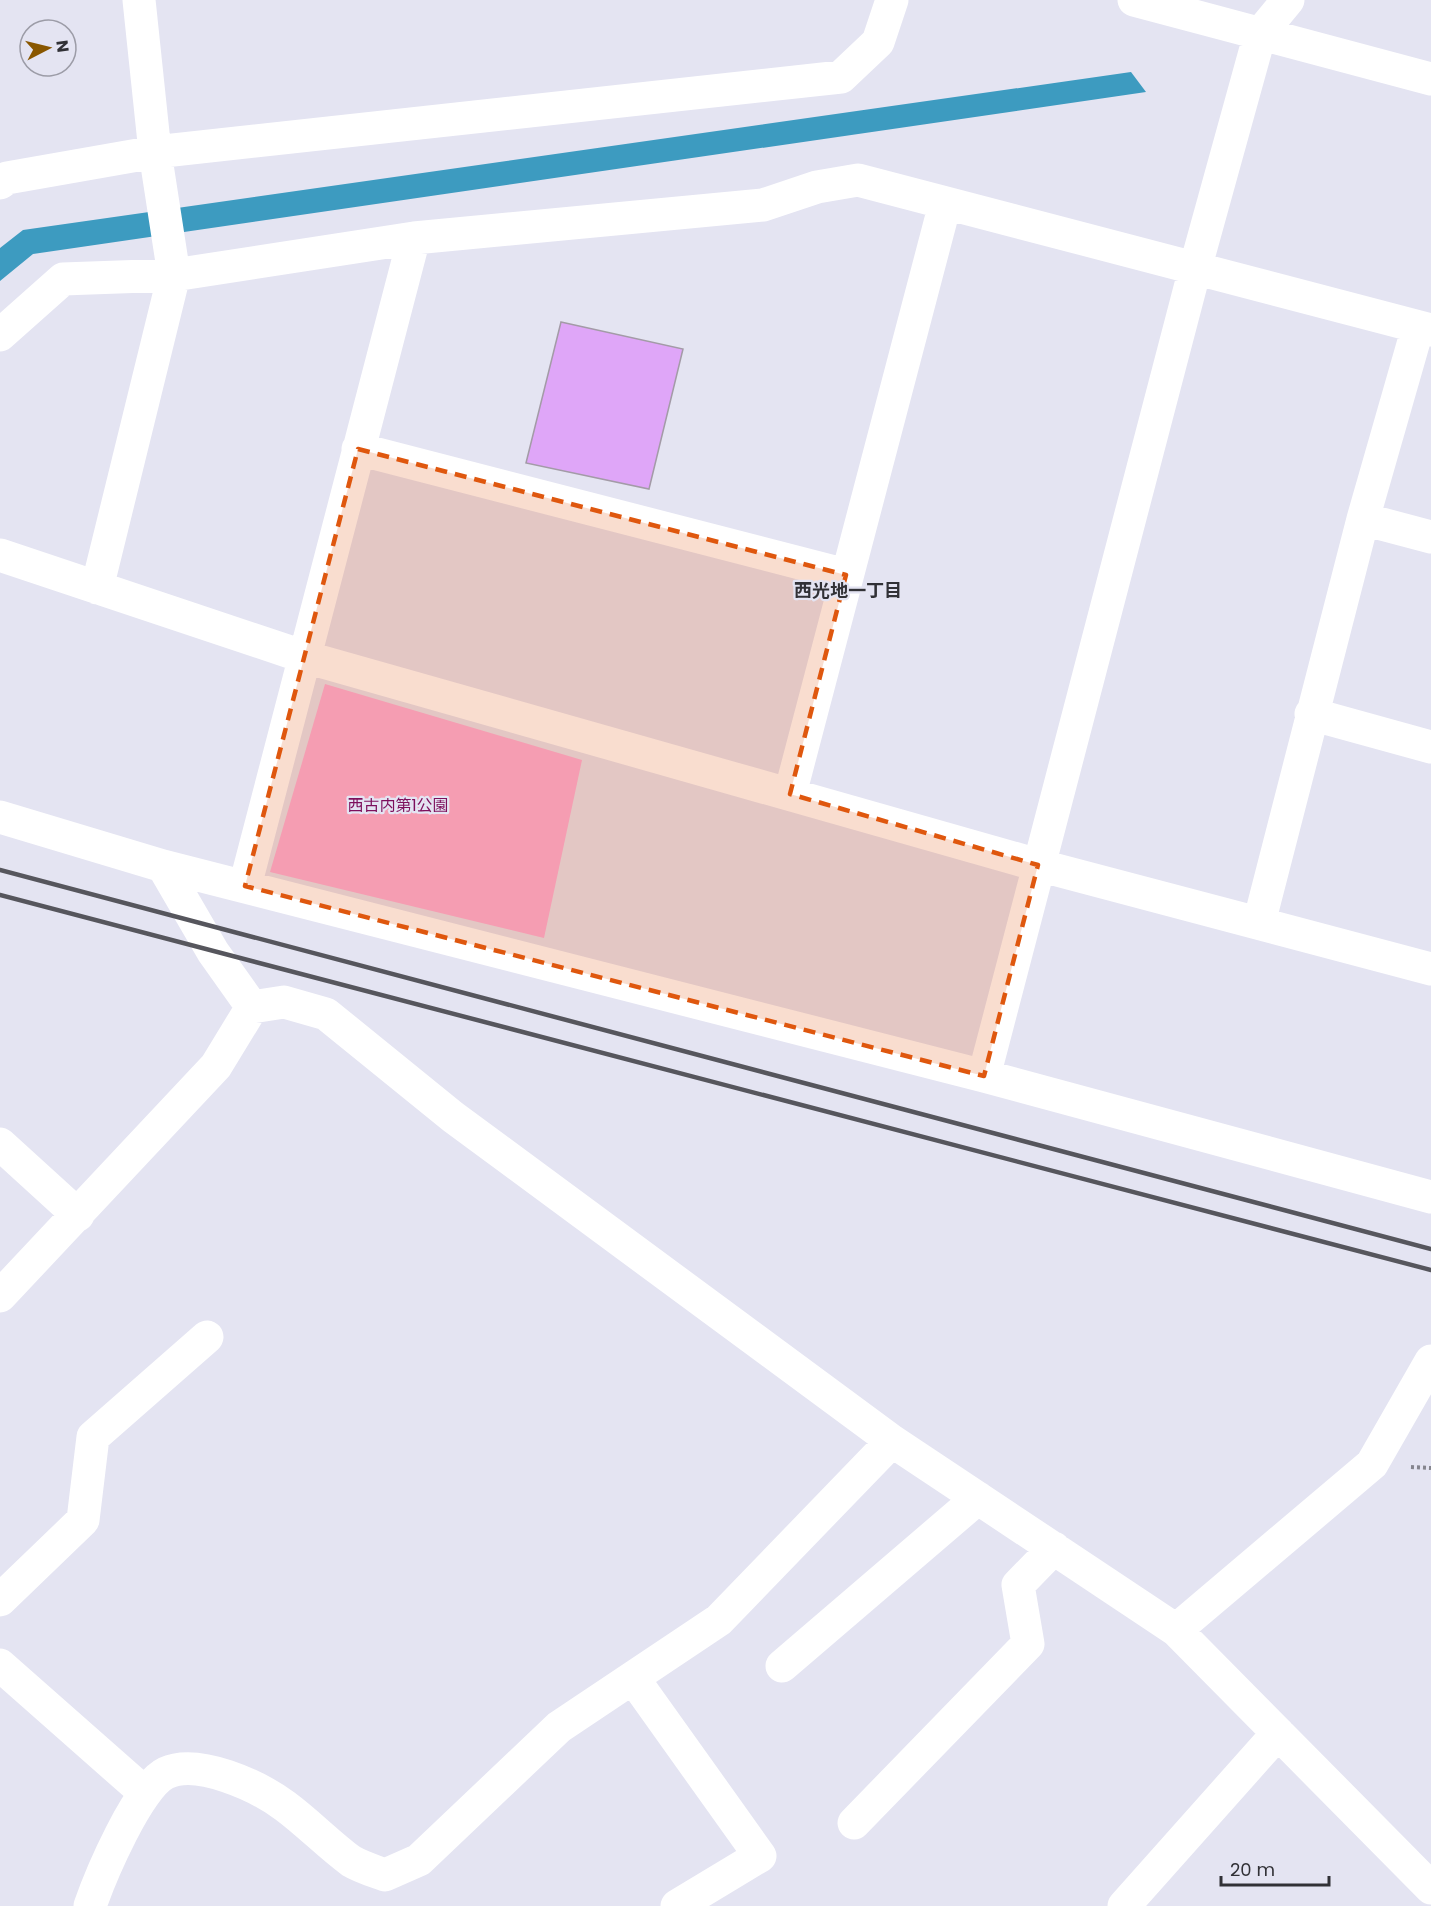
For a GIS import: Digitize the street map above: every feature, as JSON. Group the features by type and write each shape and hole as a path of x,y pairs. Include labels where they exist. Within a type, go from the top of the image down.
{"street":[{"path":"97,588 174,275 155,152 139,0"},
{"path":"0,183 7,178 155,152 841,77 878,42 892,0"},
{"path":"1134,0 1431,79"},
{"path":"984,1076 1195,269 1260,34 1288,0"},
{"path":"0,335 63,279 174,275 414,238 763,205 817,187 858,180 1424,329 1363,519 1259,923"},
{"path":"790,794 945,204"},
{"path":"245,886 414,238"},
{"path":"358,449 846,575"},
{"path":"1363,519 1431,537"},
{"path":"0,555 305,657 1038,865 1431,969"},
{"path":"1311,714 1431,747"},
{"path":"0,817 164,866 984,1076 1431,1197"},
{"path":"164,866 213,952 252,1007"},
{"path":"0,1296 216,1066 252,1007 284,1002 326,1014 453,1117 892,1441 1176,1630 1431,1888"},
{"path":"0,1144 78,1215"},
{"path":"0,1600 83,1520 93,1437 207,1337"},
{"path":"1176,1630 1372,1464 1431,1361"},
{"path":"90,1906 103,1869 145,1793 165,1773 198,1768 231,1778 283,1804 353,1862 385,1875 419,1860 559,1727 719,1620 892,1441"},
{"path":"783,1666 978,1498"},
{"path":"854,1823 1028,1644 1018,1585 1053,1548"},
{"path":"0,1665 145,1793"},
{"path":"633,1678 760,1856 677,1906"},
{"path":"1124,1906 1278,1733"}],"highlighted area":[{"path":"358,449 846,575 790,794 1038,865 984,1076 245,886"}],"green space":[{"name":"西古内第1公園","path":"325,684 582,760 544,938 270,872"}],"water":[{"path":"1131,72 1146,92 33,254 0,281 0,248 23,230"}],"building":[{"path":"561,322 683,349 649,489 526,463"}],"railway":[{"path":"0,870 1431,1249"},
{"path":"0,895 1431,1270"}],"district":[{"name":"西光地一丁目","path":"848,590"}]}
